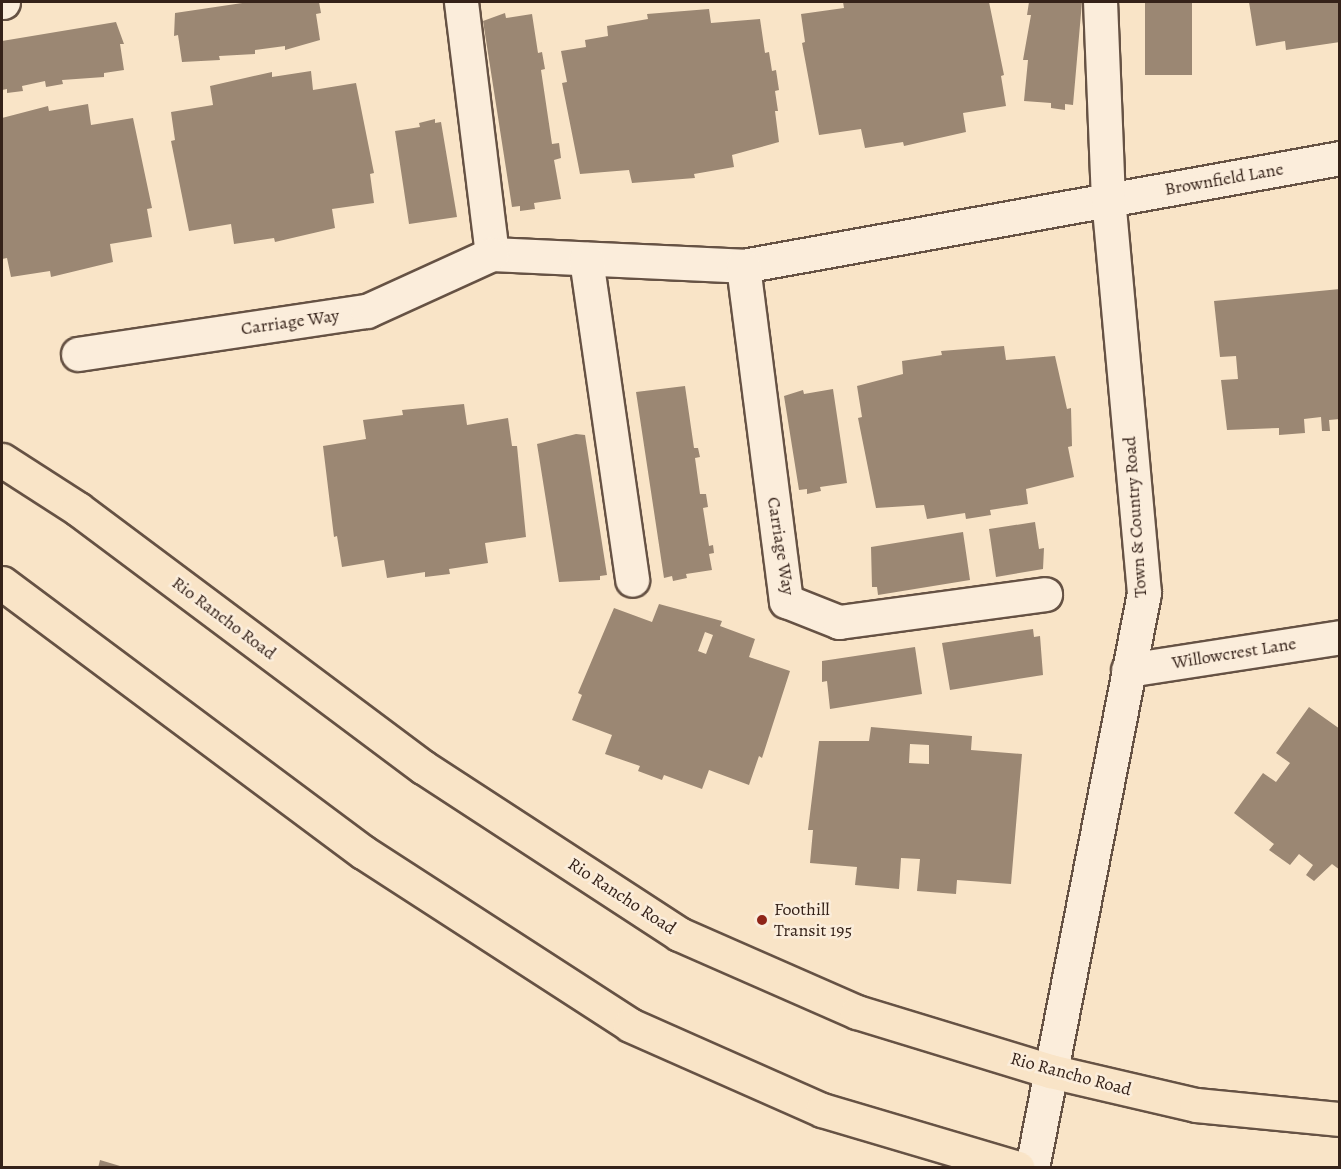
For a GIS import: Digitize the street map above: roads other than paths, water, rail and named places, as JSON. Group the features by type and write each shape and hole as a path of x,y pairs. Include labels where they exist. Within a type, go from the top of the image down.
{"main road":[{"name":"Rio Rancho Road","path":"2,460 78,509 423,767 680,934 857,1012 1050,1071 1196,1105 1340,1119"},
{"path":"2,583 363,852 630,1025 822,1110 1018,1167"}],"street":[{"path":"461,2 492,254"},
{"name":"Town & Country Road","path":"1032,1167 1144,593 1108,200 1100,2"},
{"name":"Brownfield Lane","path":"1108,200 1340,158"},
{"name":"Carriage Way","path":"78,354 366,311 492,254 743,266 1108,200"},
{"path":"586,258 632,580"},
{"name":"Carriage Way","path":"743,266 786,601 839,622 1045,594"},
{"name":"Willowcrest Lane","path":"1128,670 1340,637"}],"place":[{"name":"Foothill Transit 195","path":"762,920"}]}
